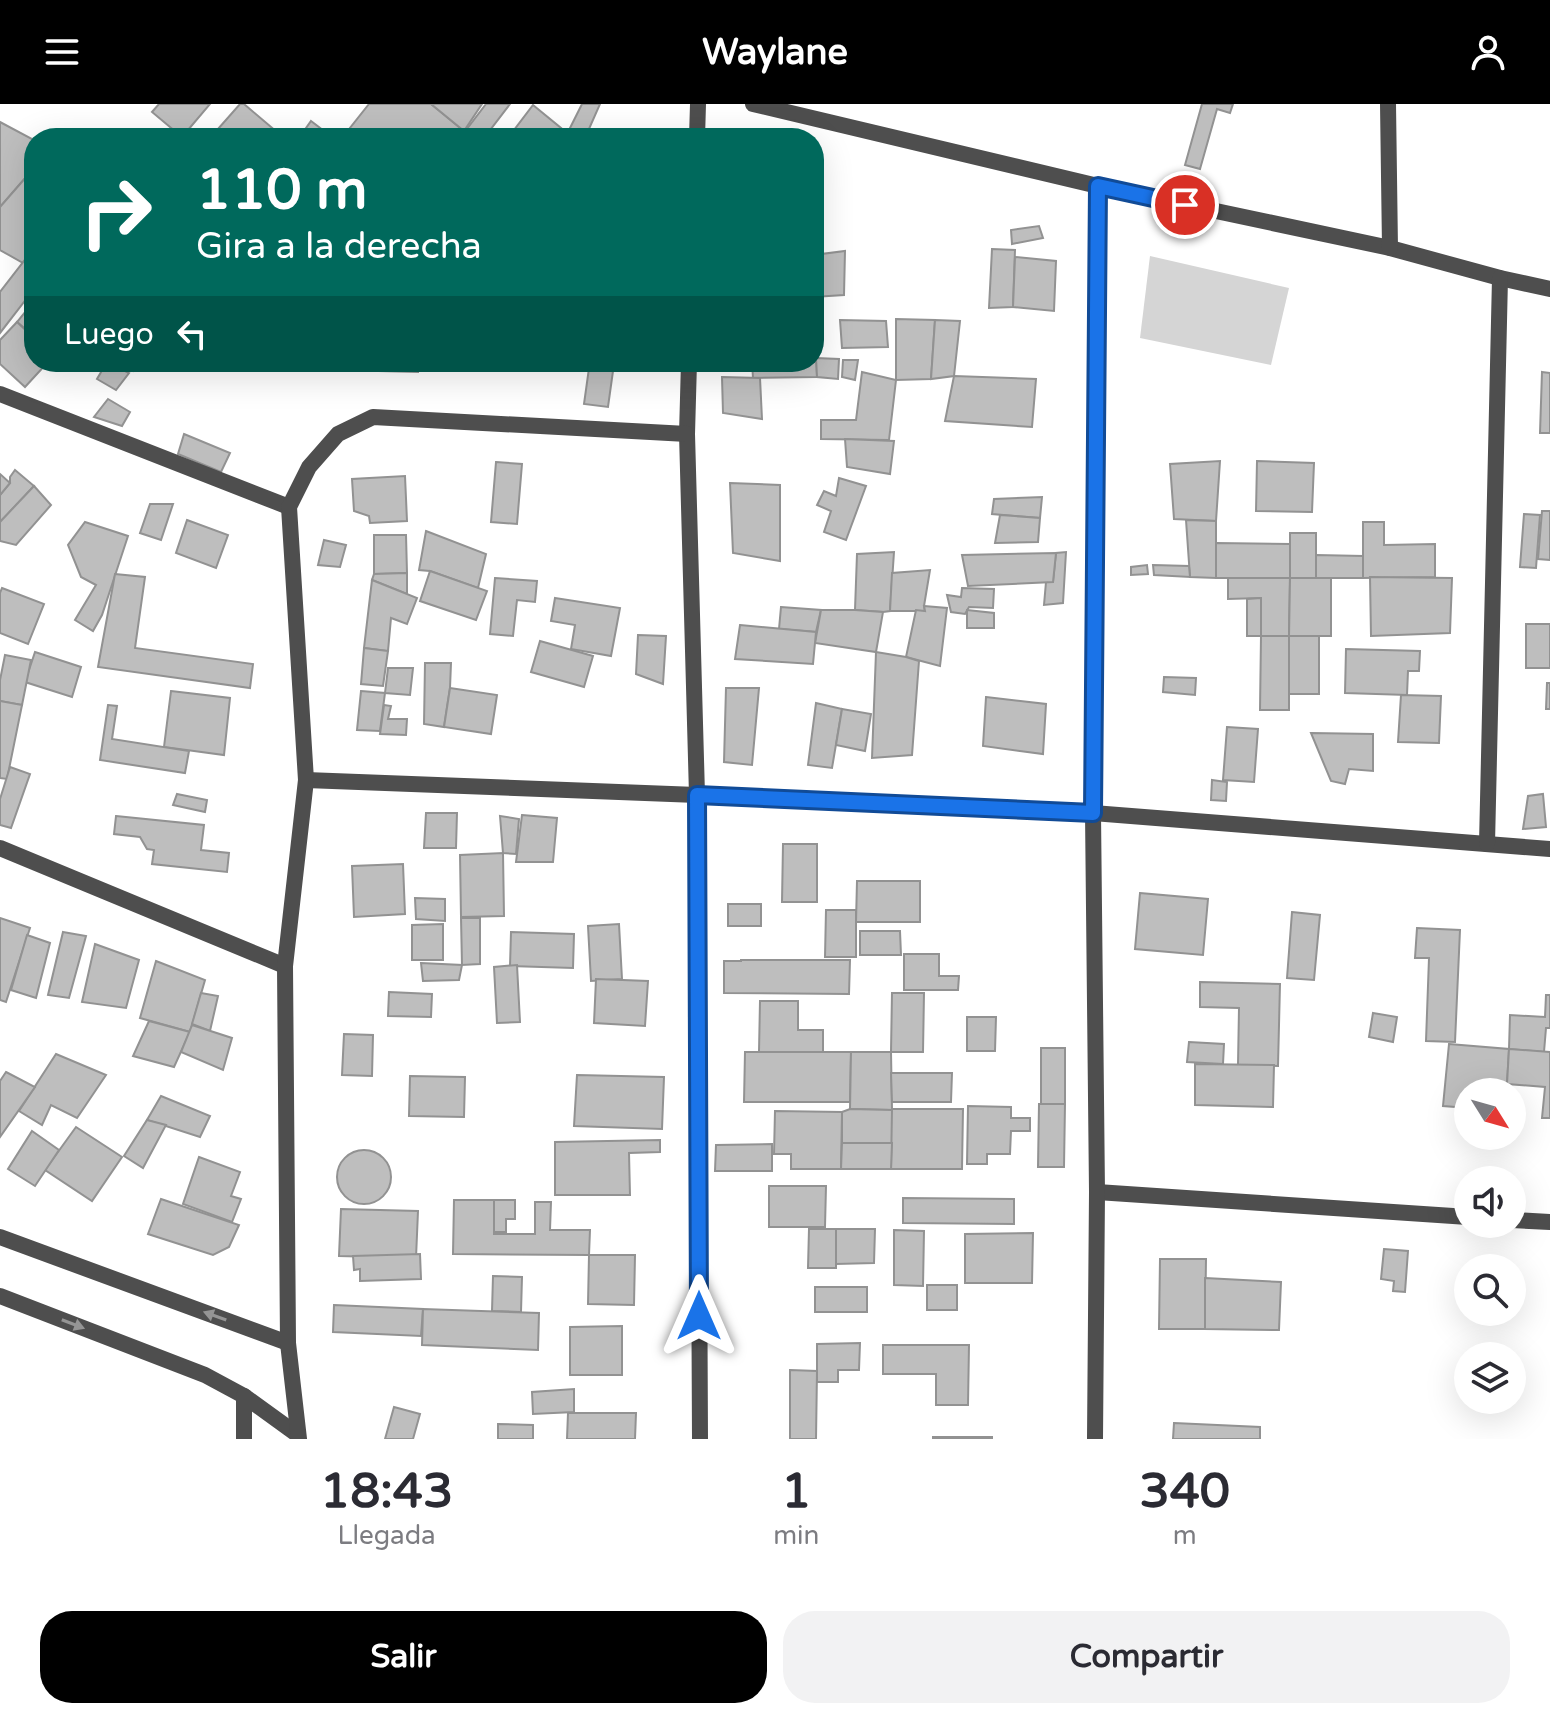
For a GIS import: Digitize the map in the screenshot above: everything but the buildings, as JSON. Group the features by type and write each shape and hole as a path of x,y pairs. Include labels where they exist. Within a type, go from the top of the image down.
{"street":[{"path":"697,128 698,104"},
{"path":"753,104 1098,186 1390,248 1550,289"},
{"path":"1388,104 1390,248"},
{"path":"1095,1439 1097,1192 1093,813 1098,186"},
{"path":"1487,844 1500,278"},
{"path":"689,372 687,434 697,795 700,1439"},
{"path":"0,394 289,507"},
{"path":"298,1437 288,1343 285,966 306,780 289,507 309,467 338,434 373,417 687,434"},
{"path":"306,780 1093,813 1550,849"},
{"path":"0,848 285,966"},
{"path":"1097,1192 1454,1216"},
{"path":"1526,1221 1550,1222"},
{"path":"0,1237 288,1343"},
{"path":"0,1296 205,1375 244,1396 298,1437"},
{"path":"244,1396 244,1439"}],"shaded area":[{"path":"1150,256 1289,288 1271,365 1140,338"}],"route":[{"path":"699,1316 697,795 1093,813 1098,186 1185,205"}]}
